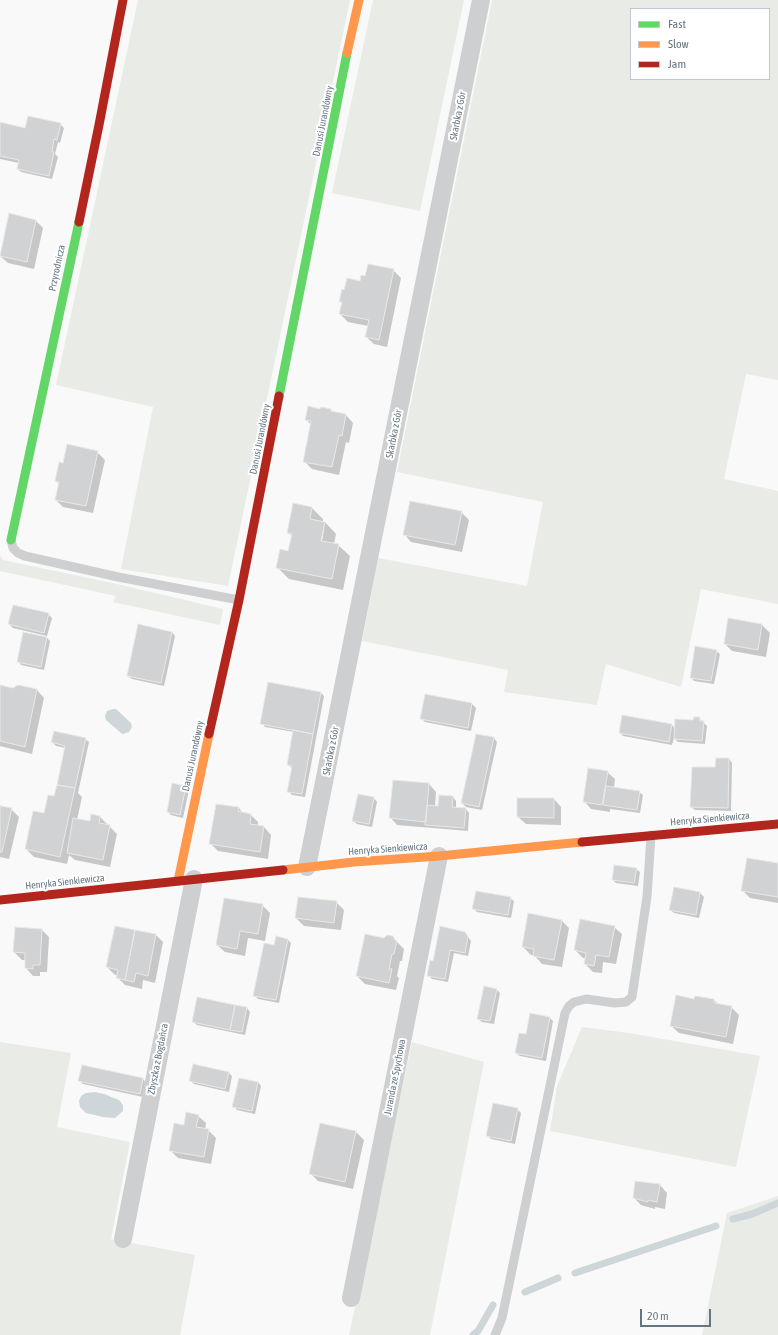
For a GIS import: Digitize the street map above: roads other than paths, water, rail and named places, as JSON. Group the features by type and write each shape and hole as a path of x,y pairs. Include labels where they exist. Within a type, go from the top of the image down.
{"street":[{"name":"Przyrodnicza","path":"11,540 99,125 122,0"},
{"name":"Danusi Jurandówny","path":"186,880 205,749 239,600 343,77 360,0"},
{"name":"Skarbka z Gór","path":"307,867 481,0"},
{"name":"Henryka Sienkiewicza","path":"0,900 354,862 439,856 778,824"},
{"name":"Juranda ze Spychowa","path":"351,1298 439,856"},
{"name":"Zbyszka z Bogdańca","path":"123,1239 186,880"}],"lane":[{"path":"11,540 13,548 18,553 25,556 118,577 239,600"},
{"path":"495,1335 502,1318 564,1013 574,1002 586,999 615,1003 626,1002 632,997 647,897 651,835"}],"waterway":[{"path":"733,1219 752,1214 778,1203"},
{"path":"575,1273 716,1226"},
{"path":"525,1292 558,1278"},
{"path":"473,1335 478,1331 493,1305"}]}
